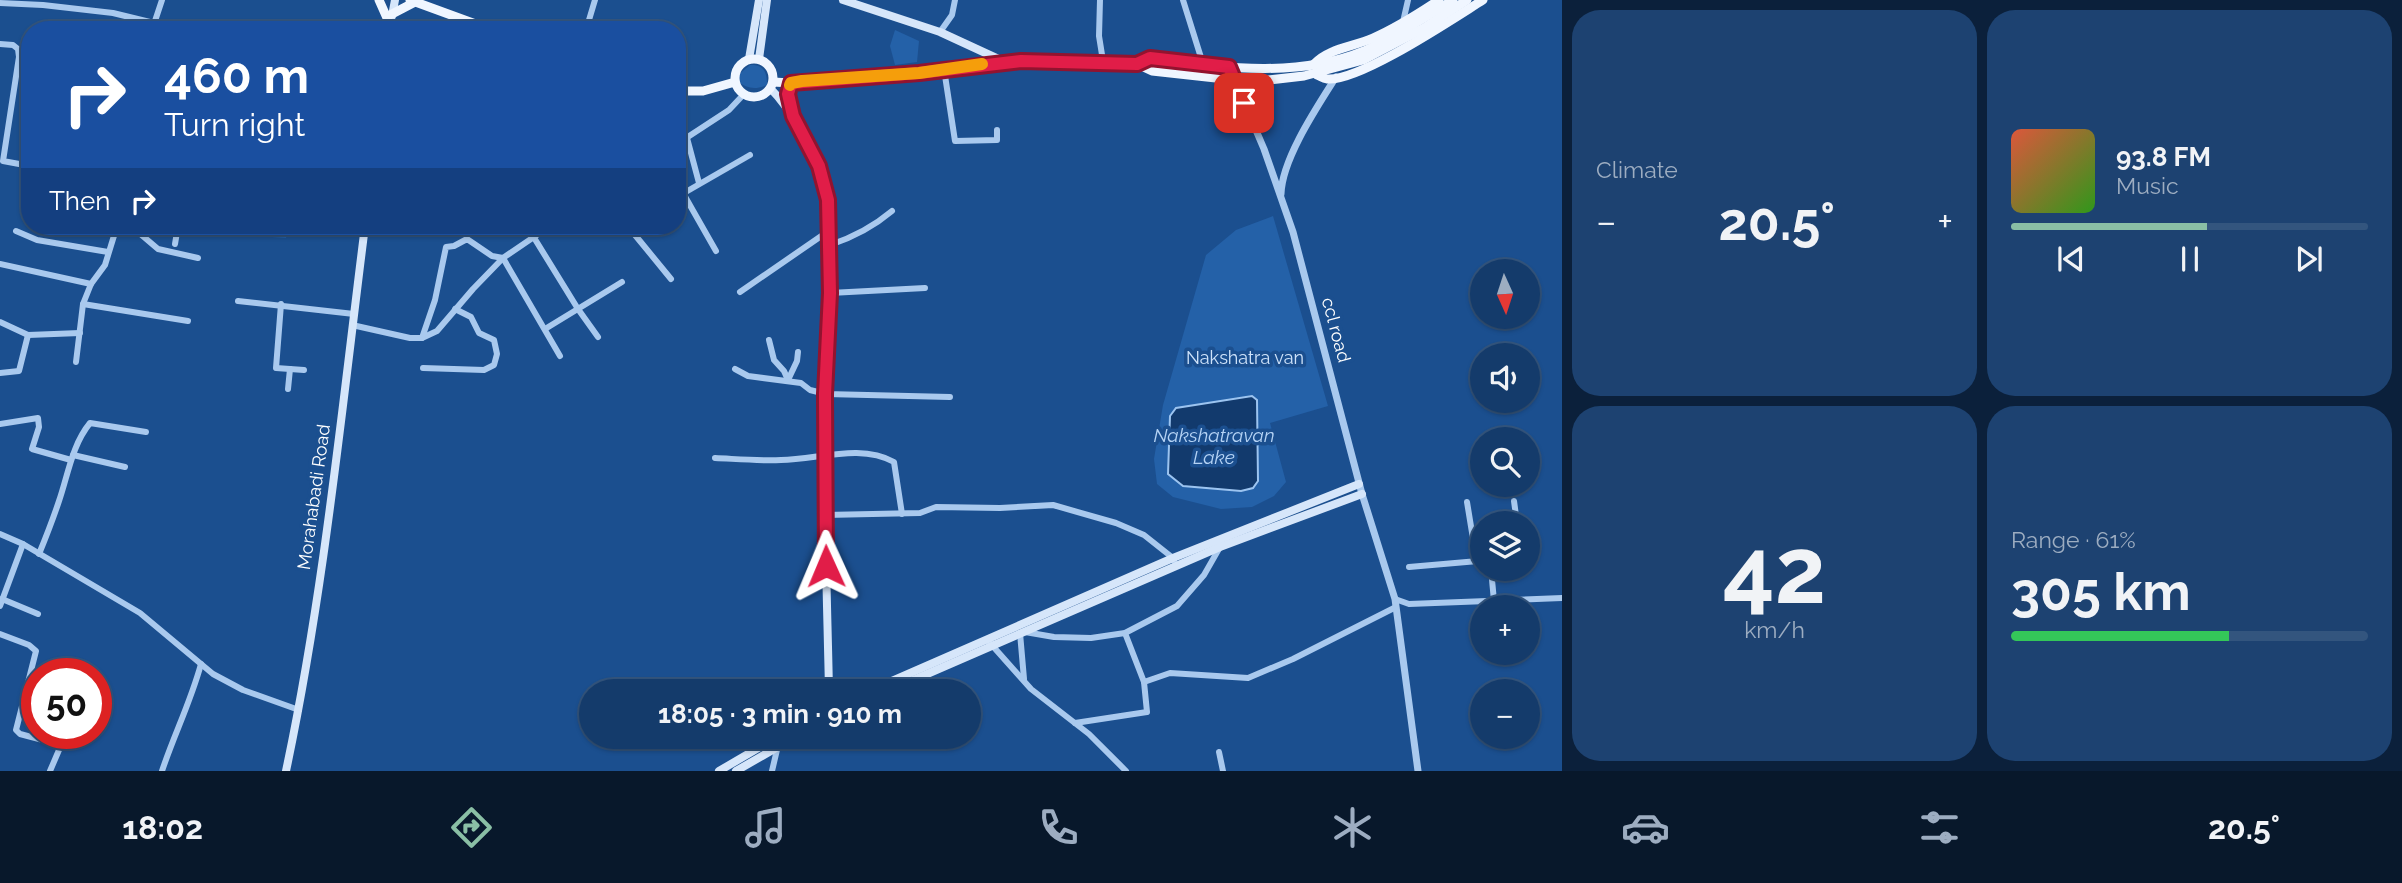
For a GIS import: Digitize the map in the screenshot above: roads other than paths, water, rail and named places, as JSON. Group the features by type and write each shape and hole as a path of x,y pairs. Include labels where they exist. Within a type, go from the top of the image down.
{"main road":[{"path":"379,0 388,21"},
{"path":"392,21 395,0"},
{"path":"754,59 759,0"},
{"path":"767,0 754,59 737,68 735,82 744,94 758,96 772,85 1005,62 1103,61 1137,64 1152,71 1259,81 1315,74 1350,65 1466,0"},
{"path":"843,0 940,32 1005,62"},
{"path":"1314,64 1324,54 1362,43 1439,0"},
{"path":"1137,64 1150,58 1259,69 1314,64 1384,46 1453,0"},
{"path":"1315,74 1328,79 1361,70 1410,46 1483,0"},
{"path":"392,14 417,1 469,21"},
{"path":"754,59 771,68 772,85 793,116 819,166 825,184 830,230 825,394 829,679"},
{"path":"686,91 703,91 735,82"},
{"path":"791,83 788,94 793,116"},
{"name":"Morahabadi Road","path":"286,771 299,710 364,235"},
{"path":"899,679 1359,484"},
{"path":"913,679 990,642 1022,632 1174,562 1362,494"},
{"path":"719,771 761,749"},
{"path":"736,771 766,749"}],"street":[{"path":"155,21 162,0"},
{"path":"589,21 595,0"},
{"path":"940,32 952,15 955,0"},
{"path":"1100,0 1099,36 1103,61"},
{"path":"1182,0 1203,64"},
{"path":"1403,22 1408,0"},
{"path":"0,3 113,13 138,21"},
{"path":"0,44 13,45 18,49 19,57 0,169"},
{"name":"ccl road","path":"1229,67 1264,149 1293,232 1359,484 1395,603 1419,771"},
{"path":"944,69 955,141 997,140 997,130"},
{"path":"1280,198 1281,182 1287,164 1336,77"},
{"path":"699,183 687,138 729,110 744,94"},
{"path":"686,191 750,155"},
{"path":"3,162 21,165"},
{"path":"686,204 716,251"},
{"path":"830,245 874,225 892,211"},
{"path":"740,292 830,230"},
{"path":"16,231 21,233"},
{"path":"25,235 37,240 108,252"},
{"path":"76,362 83,304 91,284 105,265 114,235"},
{"path":"142,235 158,249 198,258"},
{"path":"175,244 176,235"},
{"path":"635,235 671,279"},
{"path":"352,325 410,338 422,338 437,331 503,258 533,236 598,337"},
{"path":"422,338 435,300 446,247 467,239 492,256 503,258 560,356"},
{"path":"0,264 91,284"},
{"path":"545,328 622,282"},
{"path":"830,293 925,288"},
{"path":"237,301 354,314"},
{"path":"83,304 188,321"},
{"path":"281,304 276,368 304,370"},
{"path":"423,368 484,370 494,365 497,354 492,338 479,333 471,317 455,309"},
{"path":"0,322 28,335 80,333"},
{"path":"0,373 19,371 28,335"},
{"path":"769,340 774,360 788,380"},
{"path":"788,380 798,352"},
{"path":"288,389 290,369"},
{"path":"735,369 748,376 788,380 825,394 950,397"},
{"path":"0,424 38,418 39,427 32,449 125,467"},
{"path":"39,554 72,458 83,432 90,423 146,432"},
{"path":"715,458 782,461 826,455 877,455 894,462 902,514"},
{"path":"1514,501 1515,511"},
{"path":"1467,502 1470,516"},
{"path":"825,515 920,513 936,507 1053,505 1116,523 1144,535 1174,562"},
{"path":"0,534 23,544 140,613 213,674 243,690 299,710"},
{"path":"23,544 1,603 38,614"},
{"path":"1024,681 1022,632 1054,637 1091,638 1125,634 1177,606 1204,575 1220,547"},
{"path":"1409,567 1470,564"},
{"path":"1540,599 1562,598"},
{"path":"1144,682 1170,673 1248,678 1293,659 1395,603 1470,602"},
{"path":"0,634 29,645 36,651 16,730 20,734 58,744 59,750 50,771"},
{"path":"1074,723 1147,712 1144,682 1125,634"},
{"path":"990,642 1024,681 1126,771"},
{"path":"162,771 201,664"},
{"path":"772,771 776,749"},
{"path":"1219,752 1223,771"}],"water":[{"name":"Nakshatravan Lake","path":"1252,396 1257,400 1258,481 1253,488 1241,491 1183,486 1168,474 1170,416 1176,408"}],"park label":[{"name":"Nakshatra van","path":"1245,358"}]}
